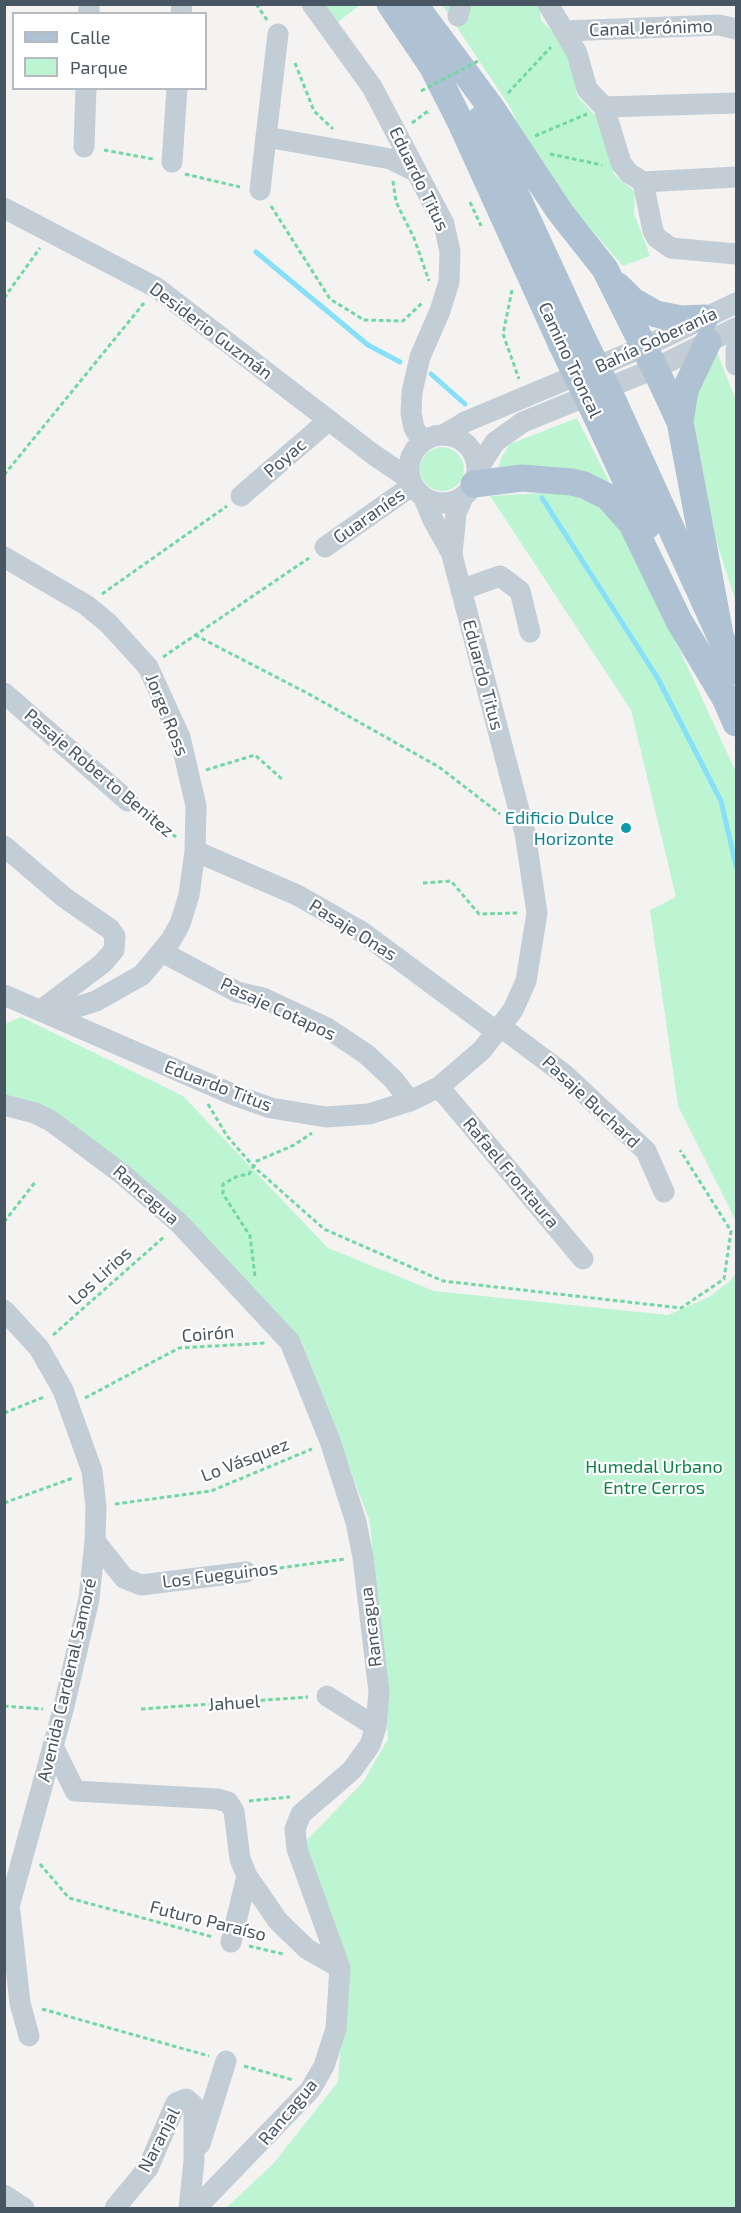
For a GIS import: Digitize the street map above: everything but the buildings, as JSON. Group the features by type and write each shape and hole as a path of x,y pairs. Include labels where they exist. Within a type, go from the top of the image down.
{"main road":[{"name":"Camino Troncal","path":"390,4 432,66 720,634 736,671"},
{"name":"Camino Troncal","path":"414,4 475,107 570,337"},
{"path":"414,4 490,106 560,212 624,292 644,308 707,330 685,390 680,422"},
{"path":"605,269 680,422 720,634"},
{"name":"Camino Troncal","path":"605,409 736,723"},
{"path":"472,483 522,478 571,482 584,485 608,497 632,524 679,621 725,699"}],"street":[{"name":"Eduardo Titus","path":"312,4 372,87 444,224 450,267 445,297 420,357 412,392 411,413 414,428 422,441"},
{"path":"548,4 577,53 587,89 604,107 621,163 629,173 643,182 736,177"},
{"name":"Canal Jerónimo","path":"566,31 719,25 736,29"},
{"path":"261,190 278,34"},
{"path":"84,147 86,90"},
{"path":"172,162 177,90"},
{"path":"604,107 736,103"},
{"path":"266,137 391,159 417,172"},
{"path":"643,182 653,231 663,244 680,249 736,254"},
{"name":"Desiderio Guzmán","path":"4,208 157,288 374,455 414,481"},
{"name":"Bahía Soberanía","path":"472,483 495,442 523,422 707,330 736,303"},
{"name":"Bahía Soberanía","path":"707,330 736,328"},
{"path":"736,350 736,365"},
{"name":"Bahía Soberanía","path":"445,434 465,422 649,358"},
{"name":"Poyac","path":"241,496 329,420"},
{"path":"445,434 458,438 468,445 475,457 472,483 452,502 438,502 414,481 414,450 422,441 445,434"},
{"name":"Eduardo Titus","path":"5,996 192,1077 271,1108 326,1117 369,1114 410,1101 440,1087 461,1071 499,1029 513,1010 526,981 537,913 525,833 452,555 432,520 414,481"},
{"name":"Guaraníes","path":"326,547 414,481"},
{"name":"Eduardo Titus","path":"452,555 453,525 472,483"},
{"name":"Jorge Ross","path":"4,557 86,605 108,623 148,667 180,737 196,806 195,851 189,895 180,924 162,952 142,975 96,1001 46,1013"},
{"path":"461,590 500,576 520,591 530,632"},
{"name":"Pasaje Roberto Benitez","path":"4,693 128,801"},
{"path":"4,846 65,898 110,929 115,936 114,950 103,963 46,1013"},
{"name":"Pasaje Onas","path":"195,851 287,891 362,932 499,1029"},
{"name":"Pasaje Cotapos","path":"162,952 237,992 264,998 327,1028 366,1054 393,1079 410,1101"},
{"name":"Pasaje Buchard","path":"499,1029 564,1074 646,1151 664,1192"},
{"name":"Rafael Frontaura","path":"440,1087 583,1259"},
{"name":"Rancagua","path":"4,1105 35,1113 65,1131 122,1173 179,1223 291,1342 330,1441 356,1522 363,1557 379,1692 376,1727 370,1745 352,1770 301,1814 295,1829 297,1849 340,1968 336,2029 324,2066 310,2090 196,2208"},
{"name":"Avenida Cardenal Samoré","path":"4,1310 39,1348 66,1398 92,1471 96,1507 89,1599 63,1710 7,1919"},
{"name":"Los Fueguinos","path":"95,1541 124,1578 141,1585 246,1572"},
{"path":"327,1696 376,1727"},
{"path":"53,1746 75,1791 217,1799 228,1802 234,1811 240,1859 247,1876 278,1921 307,1949 340,1968"},
{"path":"231,1941 247,1876"},
{"path":"7,1919 20,2003 29,2036"},
{"name":"Naranjal","path":"194,2162 226,2061"},
{"name":"Naranjal","path":"116,2208 148,2168 176,2103 186,2099 194,2106 194,2162 189,2208"},
{"path":"4,2195 24,2208"}],"path":[{"path":"507,95 566,31"},
{"path":"422,91 477,62 469,54"},
{"path":"534,137 604,107"},
{"path":"409,125 428,111 432,119"},
{"path":"84,147 172,162 175,171 222,184 261,190 330,299 364,320 403,321 425,299"},
{"path":"548,153 598,166 621,163"},
{"path":"4,298 52,232"},
{"path":"504,327 512,281"},
{"path":"4,475 157,288"},
{"path":"86,605 241,496"},
{"path":"148,667 326,547"},
{"path":"195,635 308,693 439,767 525,833"},
{"path":"190,775 255,755 282,778"},
{"name":"Pasaje Roberto Benitez","path":"128,801 195,851"},
{"path":"423,883 452,881 479,914 537,913"},
{"path":"192,1077 227,1136 254,1167 324,1229 443,1281 681,1308 724,1280 730,1231 680,1150"},
{"path":"256,1282 250,1236 222,1188 223,1184 238,1176 249,1174 257,1161 310,1136 326,1117"},
{"path":"4,1222 36,1181"},
{"name":"Los Lirios","path":"39,1348 179,1223"},
{"name":"Coirón","path":"4,1413 66,1398 179,1348 291,1342"},
{"name":"Lo Vásquez","path":"96,1507 211,1491 330,1441"},
{"path":"4,1503 92,1471"},
{"name":"Los Fueguinos","path":"246,1572 363,1557"},
{"name":"Jahuel","path":"141,1709 327,1696"},
{"path":"4,1706 63,1710"},
{"path":"228,1802 293,1797"},
{"name":"Futuro Paraíso","path":"26,1847 69,1898 286,1955"},
{"path":"20,2003 297,2081 293,2110"}],"green space":[{"path":"324,5 360,5 338,22"},
{"path":"442,5 540,5 541,20 571,52 577,96 605,126 614,174 635,192 634,213 650,256 623,266 562,196 530,150 510,107"},
{"path":"717,352 736,400 736,602 716,540 690,402"},
{"path":"577,418 616,495 497,474 501,458 510,444"},
{"path":"442,447 451,448 458,453 463,460 463,478 458,485 451,490 442,491 433,490 426,485 421,478 420,469 421,460 426,453 433,448"},
{"path":"560,492 597,504 622,525 736,772 736,1221 678,1106 650,910 676,897 631,710 490,496"},
{"name":"Humedal Urbano Entre Cerros","path":"21,1017 183,1096 328,1248 434,1291 668,1315 709,1297 730,1281 736,1273 736,2208 226,2208 273,2164 338,2082 345,1973 304,1843 363,1782 388,1739 370,1522 302,1342 182,1217 5,1102 5,1024"}],"waterway":[{"path":"256,252 368,345 400,362"},
{"path":"431,374 465,404"},
{"path":"542,498 657,677 721,801 736,866"}],"place":[{"name":"Edificio Dulce Horizonte","path":"626,828"}]}
